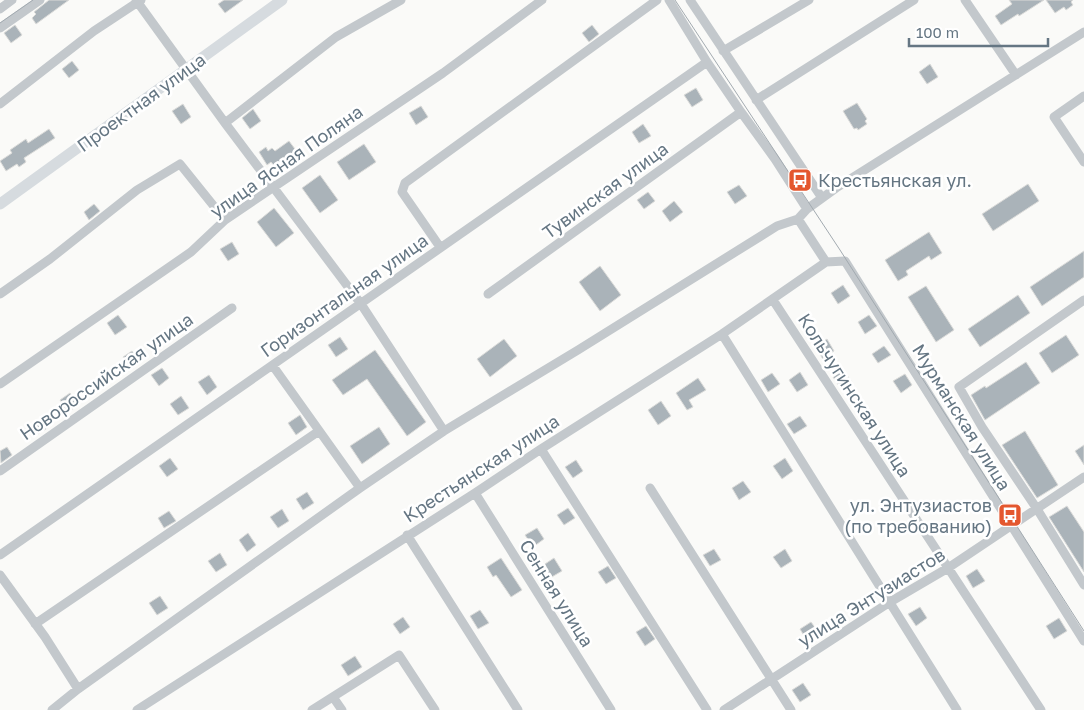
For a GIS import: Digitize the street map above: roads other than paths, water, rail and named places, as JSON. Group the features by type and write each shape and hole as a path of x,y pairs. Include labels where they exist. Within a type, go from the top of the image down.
{"main road":[{"name":"Проектная улица","path":"0,204 282,0"}],"street":[{"path":"0,9 12,0"},
{"path":"0,28 40,0"},
{"path":"224,122 336,37 401,0"},
{"name":"улица Ясная Поляна","path":"0,384 191,252 225,220 443,73 542,0"},
{"path":"440,247 402,192 405,183 657,0"},
{"path":"670,0 707,62 775,159 807,209"},
{"path":"690,0 822,198"},
{"path":"723,51 809,0"},
{"path":"756,100 914,0"},
{"path":"965,0 1016,75"},
{"path":"0,104 94,31 139,1 224,122 361,304 444,431"},
{"path":"52,710 78,689 360,488 444,431 778,226 798,218 822,198 1084,32"},
{"name":"Горизонтальная улица","path":"0,555 707,62"},
{"path":"1084,96 1054,117 1084,162"},
{"name":"Тувинская улица","path":"488,294 741,112"},
{"path":"0,294 50,259 137,190 180,164 225,220"},
{"path":"798,218 826,262"},
{"name":"Мурманская улица","path":"826,262 845,261 1084,641"},
{"name":"Крестьянская улица","path":"137,710 722,334 826,262"},
{"name":"Кольчугинская улица","path":"773,300 1041,710"},
{"path":"1084,300 958,387 1084,585"},
{"name":"Новороссийская улица","path":"0,472 232,308"},
{"path":"722,334 957,710"},
{"path":"273,366 360,488"},
{"path":"35,624 319,430"},
{"path":"541,449 707,710"},
{"name":"улица Энтузиастов","path":"724,710 890,602 948,568 1084,477"},
{"path":"650,488 791,710"},
{"name":"Сенная улица","path":"476,493 611,710"},
{"path":"407,536 518,710"},
{"path":"0,576 45,636 78,689"},
{"path":"312,710 398,655 435,710"},
{"path":"333,697 342,710"}],"tram line":[{"path":"0,23 33,0"},
{"path":"675,0 840,250 1084,631"}],"place":[{"name":"Крестьянская ул.","path":"800,180"},
{"name":"ул. Энтузиастов (по требованию)","path":"1010,515"}]}
